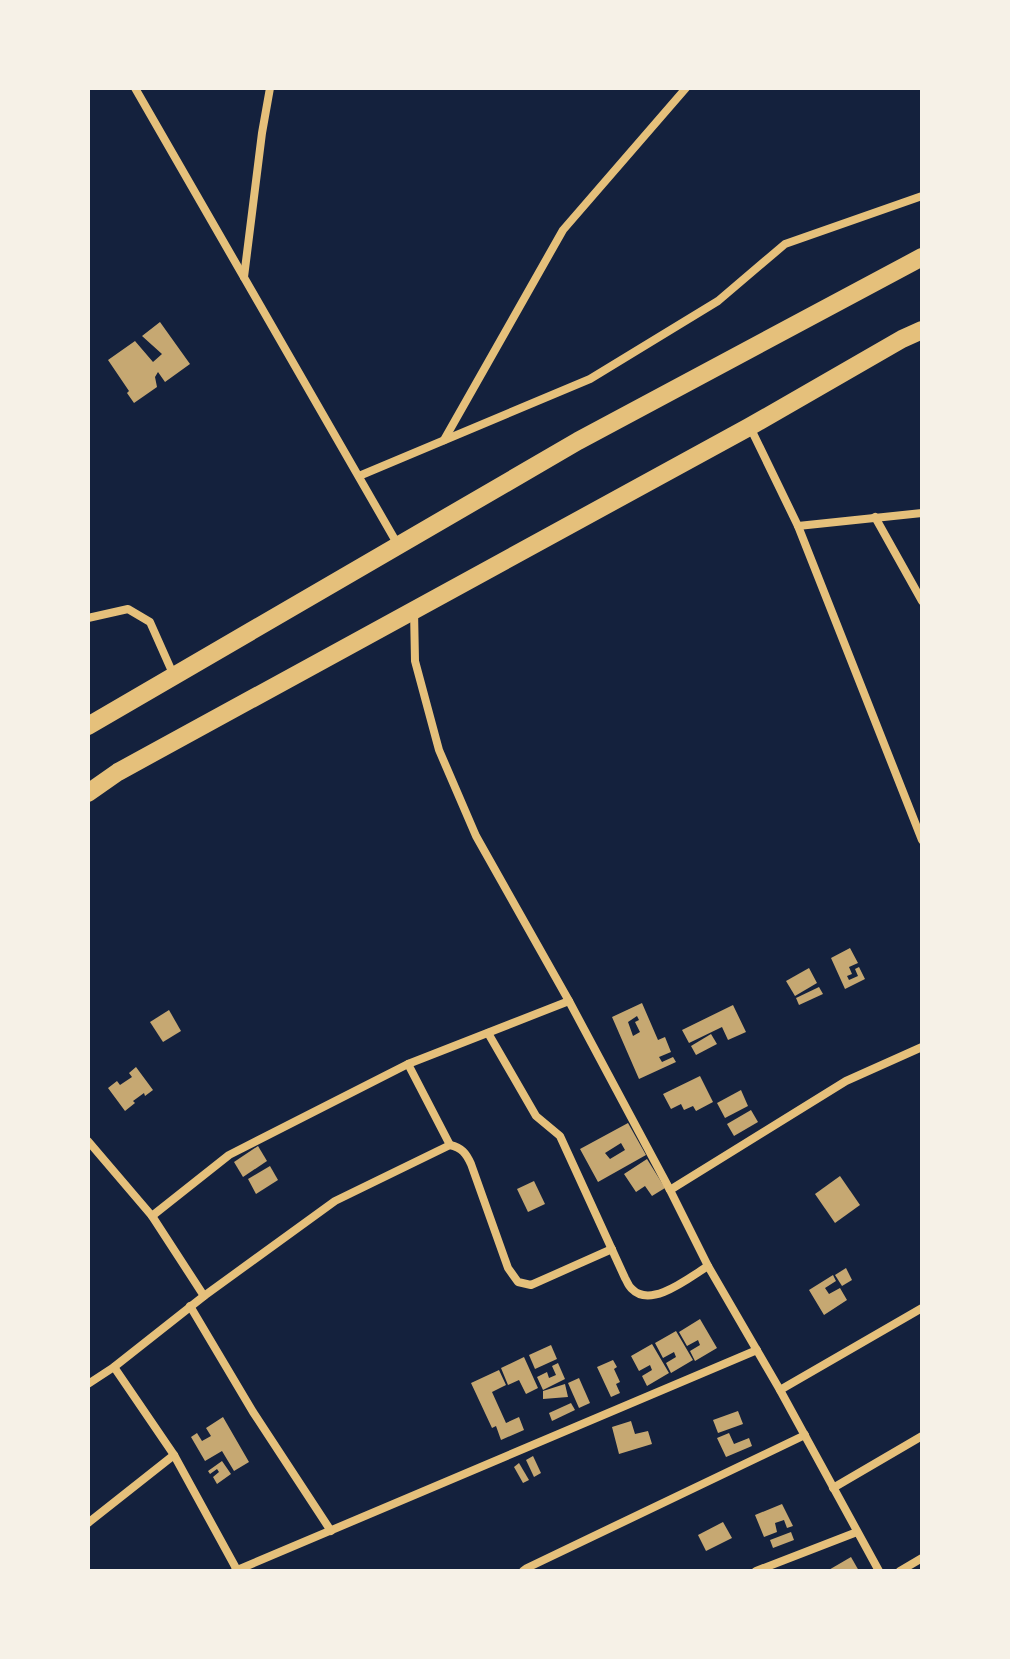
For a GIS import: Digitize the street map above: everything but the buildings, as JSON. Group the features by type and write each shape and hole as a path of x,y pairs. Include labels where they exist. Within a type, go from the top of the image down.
{"main road":[{"path":"88,726 578,441 922,257"},
{"path":"88,793 118,772 922,330"}],"street":[{"path":"135,88 399,546"},
{"path":"244,278 270,88"},
{"path":"444,440 563,230 686,88"},
{"path":"359,476 590,379 718,301 785,244 922,196"},
{"path":"749,427 798,526 922,840"},
{"path":"798,526 922,513"},
{"path":"875,517 922,601"},
{"path":"88,618 128,609 150,622 174,676"},
{"path":"414,609 415,661 439,750 476,836 569,1001 708,1266 879,1571"},
{"path":"152,1216 229,1155 408,1064 569,1001"},
{"path":"488,1033 536,1116 560,1136 632,1290 644,1296 660,1294 708,1266"},
{"path":"670,1190 846,1081 922,1047"},
{"path":"408,1064 450,1145 466,1154 508,1268 518,1282 531,1285 612,1249"},
{"path":"88,1141 152,1216 204,1296"},
{"path":"88,1384 335,1201 450,1145"},
{"path":"190,1306 253,1412 331,1531"},
{"path":"780,1390 922,1308"},
{"path":"114,1367 174,1455 236,1570 757,1350"},
{"path":"523,1571 805,1435"},
{"path":"833,1488 922,1436"},
{"path":"88,1523 174,1455"},
{"path":"756,1571 857,1532"},
{"path":"900,1571 922,1558"}]}
